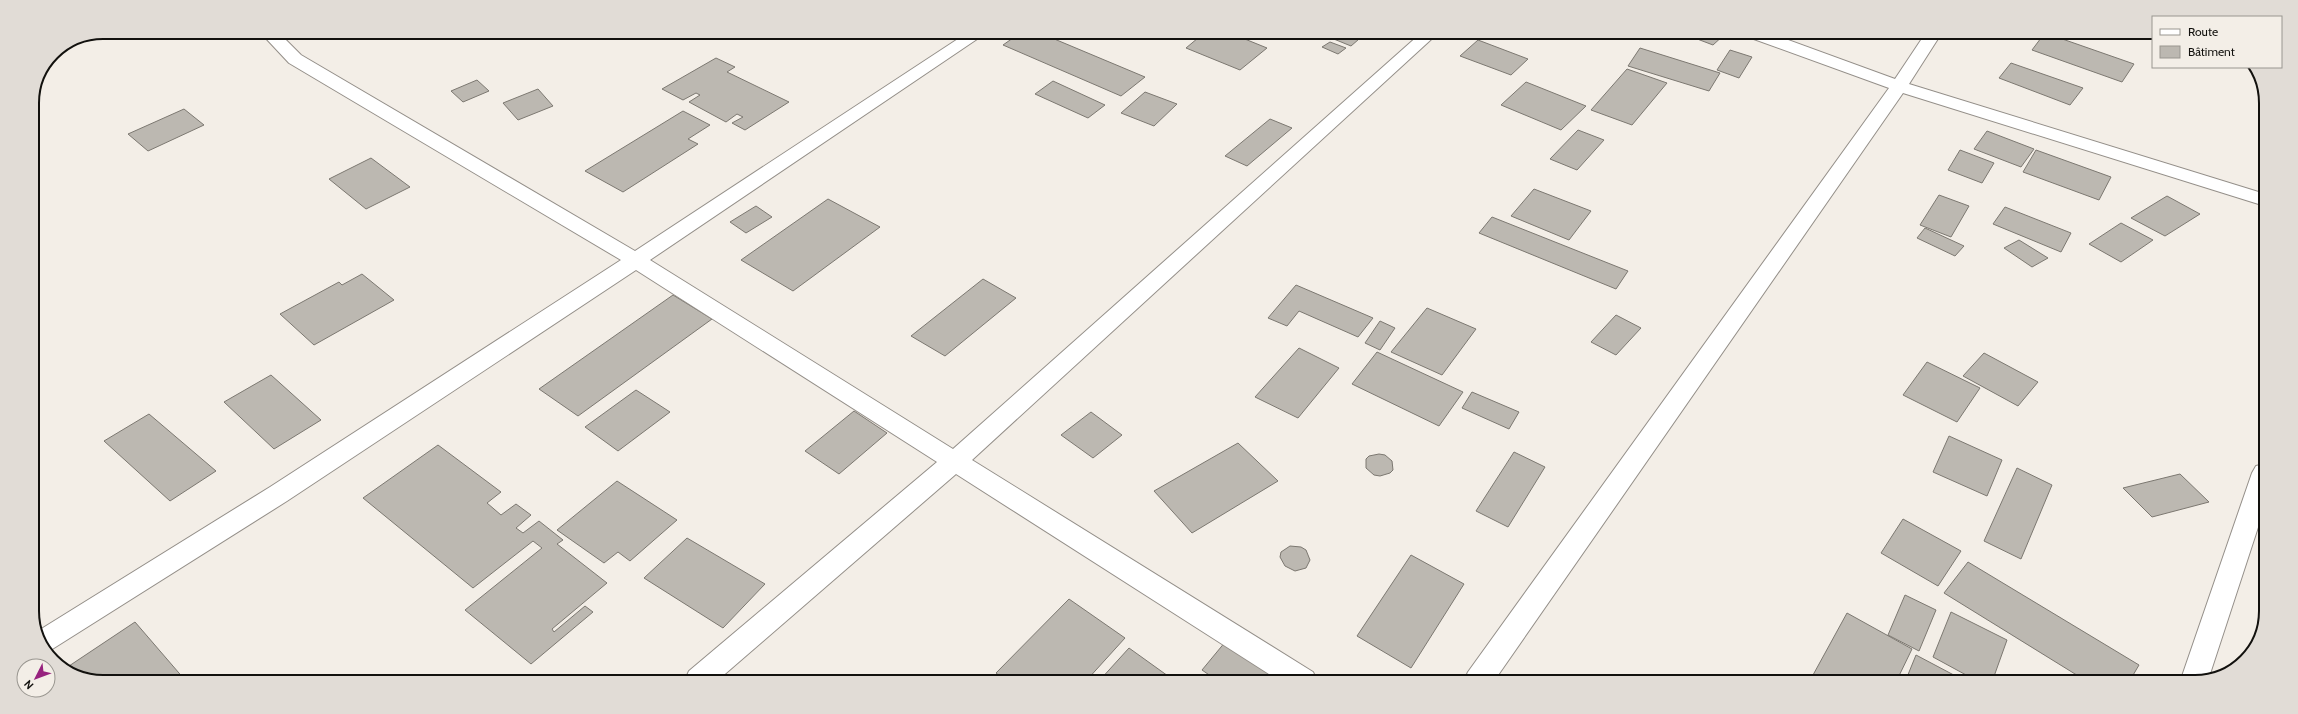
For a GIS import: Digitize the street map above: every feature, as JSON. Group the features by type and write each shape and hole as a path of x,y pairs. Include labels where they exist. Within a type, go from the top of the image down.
{"street":[{"path":"275,39 295,59 634,260 1293,675"},
{"path":"46,640 219,534 335,459 969,39"},
{"path":"705,675 954,462 1423,39"},
{"path":"1771,39 1899,86 2259,198"},
{"path":"1482,675 1899,86 1930,39"},
{"path":"2196,675 2259,488"}],"building":[{"path":"1012,39 1054,39 1145,77 1121,96 1003,45"},
{"path":"1197,39 1245,39 1267,48 1240,70 1186,48"},
{"path":"1334,39 1359,39 1351,46"},
{"path":"1697,39 1720,39 1713,45"},
{"path":"2040,39 2062,39 2134,64 2122,82 2032,50"},
{"path":"1478,40 1528,59 1511,75 1460,56"},
{"path":"1330,42 1346,48 1338,54 1322,47"},
{"path":"1640,48 1720,73 1709,91 1628,66"},
{"path":"1730,50 1752,57 1739,78 1717,70"},
{"path":"716,58 735,67 727,72 789,102 745,130 732,123 743,117 737,114 726,122 689,102 700,95 696,93 683,100 662,89"},
{"path":"2011,63 2083,88 2070,105 1999,78"},
{"path":"1627,69 1667,83 1632,125 1591,110"},
{"path":"477,80 489,91 463,102 451,91"},
{"path":"1053,81 1105,105 1088,118 1035,94"},
{"path":"1526,82 1586,106 1561,130 1501,105"},
{"path":"538,89 553,106 518,120 503,103"},
{"path":"1145,92 1177,104 1154,126 1121,113"},
{"path":"184,109 204,125 148,151 128,134"},
{"path":"683,111 710,125 688,139 698,144 623,192 585,171"},
{"path":"1270,119 1292,128 1247,166 1225,156"},
{"path":"1578,130 1604,140 1577,170 1550,159"},
{"path":"1987,131 2034,149 2021,167 1974,149"},
{"path":"1960,150 1994,163 1982,183 1948,170"},
{"path":"2036,150 2111,177 2099,200 2023,172"},
{"path":"371,158 410,187 366,209 329,179"},
{"path":"1534,189 1591,211 1569,240 1511,216"},
{"path":"1939,195 1969,206 1951,237 1920,225"},
{"path":"2167,196 2200,214 2165,236 2131,218"},
{"path":"828,199 880,227 793,291 741,260"},
{"path":"756,206 772,217 746,233 730,222"},
{"path":"2005,207 2071,233 2061,252 1993,224"},
{"path":"1492,217 1628,271 1616,289 1479,233"},
{"path":"2121,223 2153,240 2121,262 2089,244"},
{"path":"1925,228 1964,246 1955,256 1917,238"},
{"path":"2019,240 2048,258 2032,267 2004,248"},
{"path":"362,274 394,300 314,345 280,314 339,282 342,285"},
{"path":"983,279 1016,298 945,356 911,336"},
{"path":"1296,285 1373,318 1358,337 1299,311 1287,326 1268,318"},
{"path":"673,295 712,319 578,416 539,389"},
{"path":"1427,308 1476,329 1442,375 1391,352"},
{"path":"1616,315 1641,328 1616,355 1591,342"},
{"path":"1380,321 1395,328 1380,350 1365,343"},
{"path":"1299,348 1339,368 1298,418 1255,397"},
{"path":"1377,352 1463,392 1439,426 1352,384"},
{"path":"1984,353 2038,382 2018,406 1963,376"},
{"path":"1927,362 1980,388 1957,422 1903,395"},
{"path":"271,375 321,420 274,449 224,402"},
{"path":"636,390 670,412 618,451 585,427"},
{"path":"1472,392 1519,412 1509,429 1462,408"},
{"path":"854,411 887,433 839,474 805,451"},
{"path":"1091,412 1122,435 1093,458 1061,435"},
{"path":"149,414 216,471 170,501 104,441"},
{"path":"1949,436 2002,460 1987,496 1933,472"},
{"path":"1238,443 1278,481 1192,533 1154,491"},
{"path":"438,445 501,492 487,503 501,515 516,504 531,515 516,528 523,533 539,521 563,540 557,544 607,583 552,629 554,632 585,606 593,612 531,664 465,610 542,548 533,541 473,588 363,498"},
{"path":"1514,452 1545,467 1508,527 1476,511"},
{"path":"1379,454 1385,455 1392,461 1393,470 1390,473 1380,476 1374,475 1366,468 1366,459 1369,456"},
{"path":"2017,468 2052,485 2021,559 1984,541"},
{"path":"2180,474 2209,502 2152,517 2123,488"},
{"path":"617,481 677,520 630,561 618,552 604,563 557,530"},
{"path":"1903,519 1961,551 1938,586 1881,553"},
{"path":"687,538 765,584 723,628 644,578"},
{"path":"1290,546 1301,547 1306,550 1310,560 1306,568 1295,571 1285,566 1280,557 1281,552"},
{"path":"1411,555 1464,584 1411,668 1357,636"},
{"path":"1968,562 2139,665 2133,675 2077,675 1944,593"},
{"path":"1905,595 1936,610 1919,651 1888,635"},
{"path":"1069,599 1125,638 1091,675 998,675 996,673"},
{"path":"1951,612 2007,640 1994,675 1966,675 1933,657"},
{"path":"1847,613 1912,649 1899,675 1813,675"},
{"path":"135,622 181,675 103,675 86,673 70,666"},
{"path":"1226,641 1277,675 1209,675 1202,670"},
{"path":"1129,648 1167,675 1104,675"},
{"path":"1916,655 1954,675 1908,675"}]}
